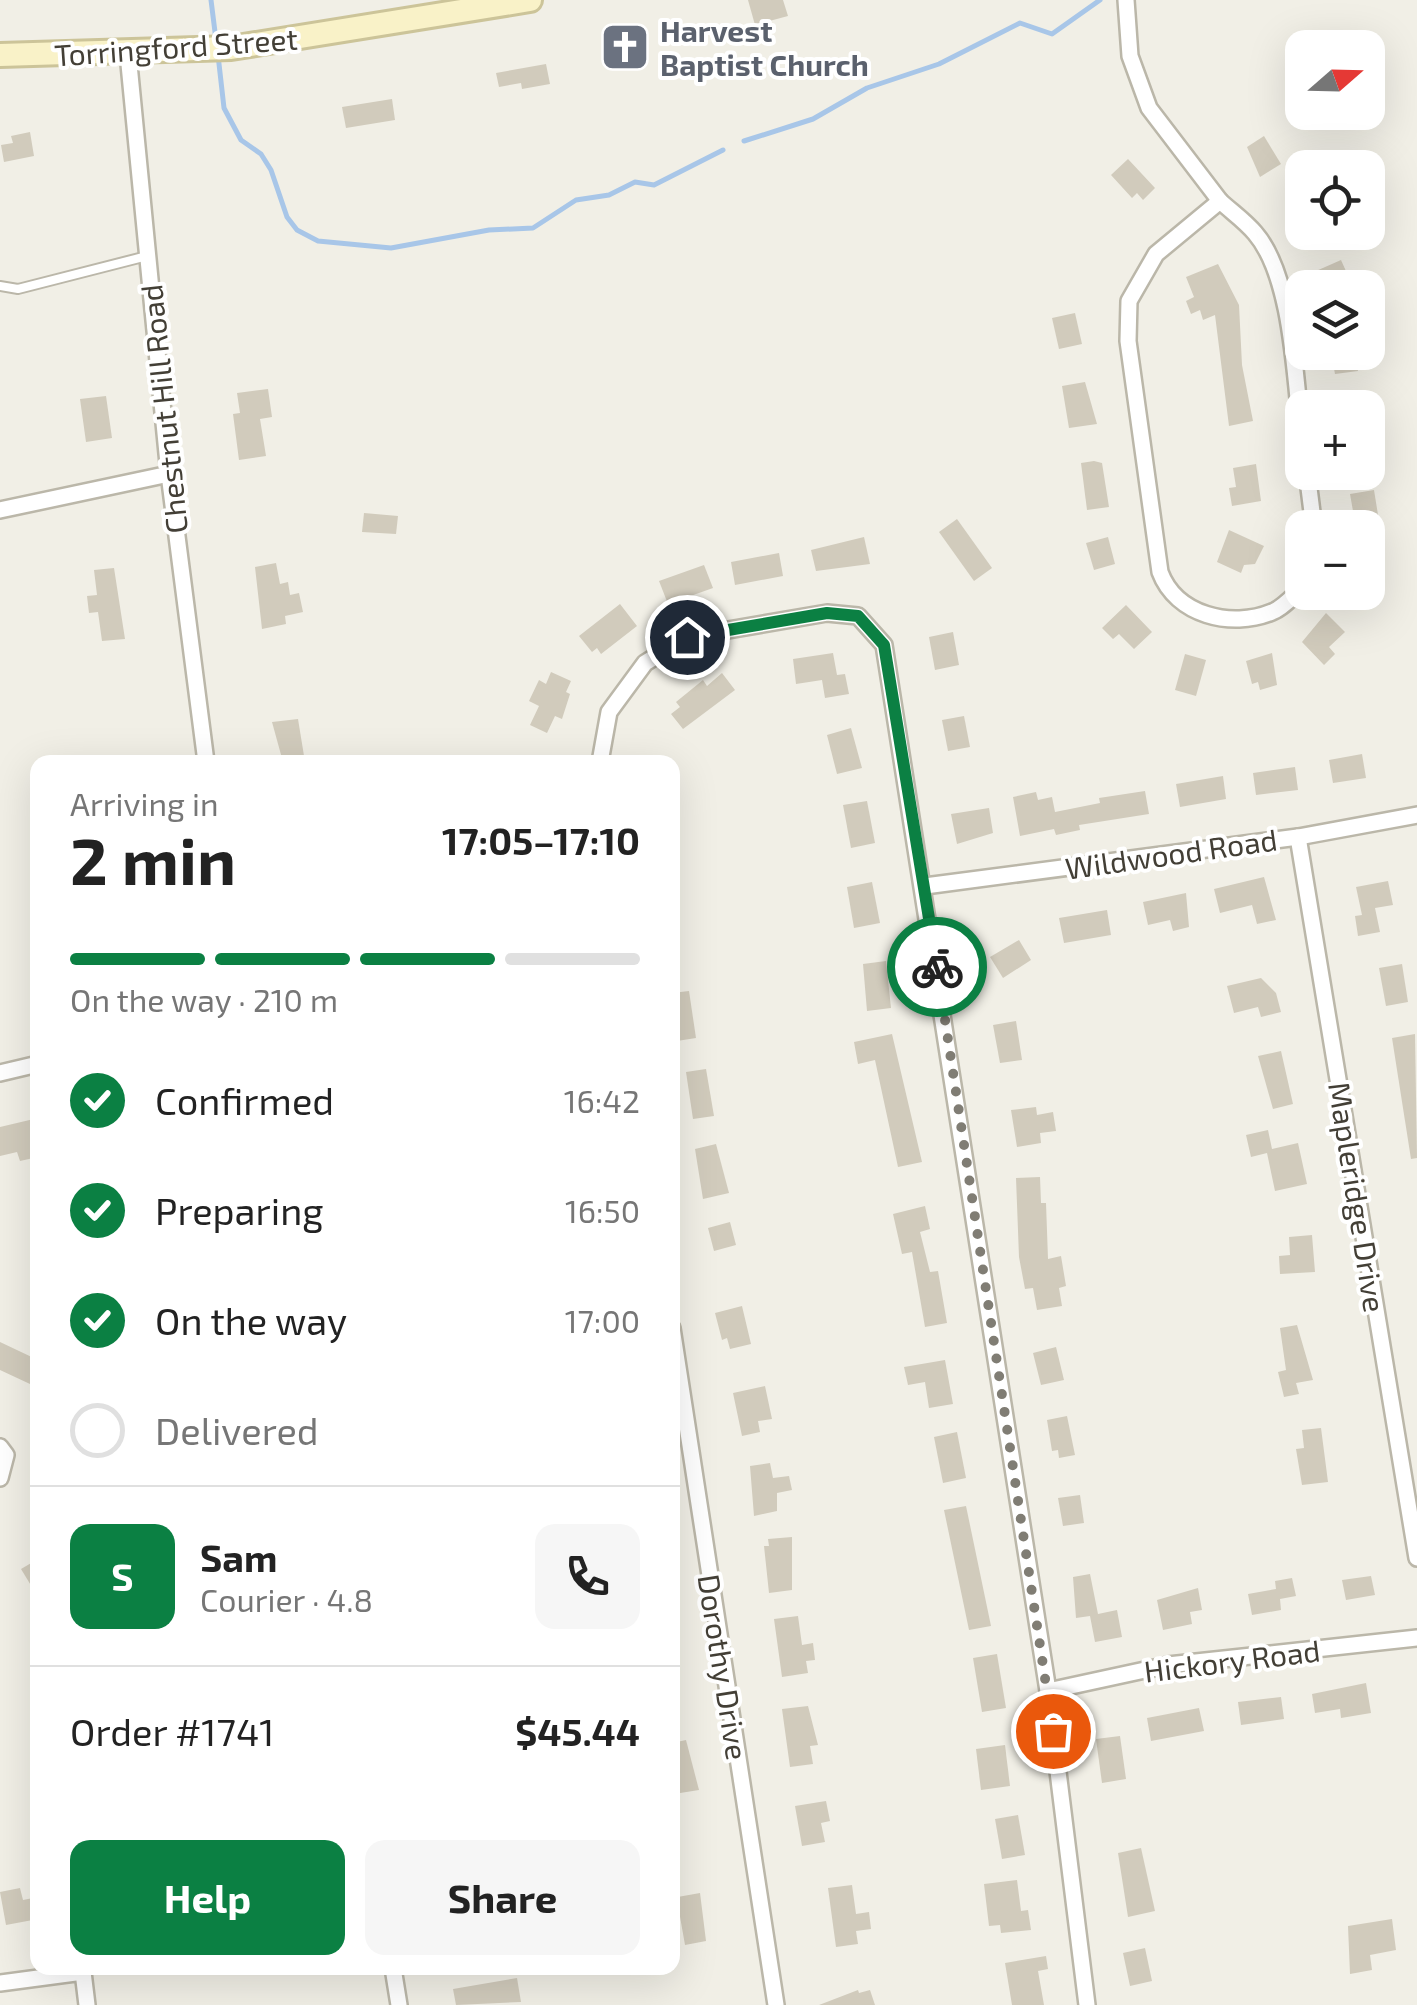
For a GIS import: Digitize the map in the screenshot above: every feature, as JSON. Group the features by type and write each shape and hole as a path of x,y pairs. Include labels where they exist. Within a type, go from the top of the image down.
{"main road":[{"name":"Torringford Street","path":"0,54 220,49 530,0"}],"street":[{"path":"1126,0 1130,56 1150,108 1220,201 1257,235 1274,268 1288,327 1296,390"},
{"name":"Chestnut Hill Road","path":"128,54 168,474 205,755"},
{"path":"1220,201 1156,254 1128,302 1128,341 1160,572 1167,589 1226,622 1274,612 1285,603"},
{"path":"0,510 168,474"},
{"path":"601,755 608,712 645,663 687,637 827,613 858,616 884,645 1048,1692 1087,2005"},
{"name":"Wildwood Road","path":"924,886 1298,836 1417,815"},
{"name":"Mapleridge Drive","path":"1298,836 1417,1558"},
{"path":"0,1072 30,1066"},
{"name":"Dorothy Drive","path":"680,1380 776,2005"},
{"path":"0,1447 6,1455 0,1478"},
{"name":"Hickory Road","path":"1048,1692 1168,1665 1417,1638"},
{"path":"0,1983 60,1975"},
{"path":"83,1975 87,2005"},
{"path":"394,1975 399,2005"}],"lane":[{"path":"0,286 18,289 147,256"}],"building":[{"path":"748,0 783,0 788,16 755,25"},
{"path":"546,64 550,84 522,89 521,83 499,87 496,73"},
{"path":"392,99 395,120 346,128 342,107"},
{"path":"30,132 34,156 4,162 1,145 13,143 11,136"},
{"path":"1264,136 1281,164 1260,177 1247,147"},
{"path":"1128,159 1155,188 1143,200 1137,193 1132,198 1111,175"},
{"path":"1341,260 1346,270 1318,270"},
{"path":"1218,264 1239,305 1242,365 1253,421 1229,426 1215,315 1203,320 1200,310 1191,314 1186,301 1194,297 1186,277"},
{"path":"1075,313 1082,344 1059,349 1052,318"},
{"path":"1085,382 1097,424 1069,428 1062,386"},
{"path":"268,389 272,417 260,419 266,456 239,460 233,414 240,413 237,393"},
{"path":"106,396 112,438 86,442 80,399"},
{"path":"1081,463 1102,463 1109,507 1087,510"},
{"path":"1256,464 1261,501 1232,506 1229,488 1236,487 1233,468"},
{"path":"1374,490 1377,510 1353,510 1350,494"},
{"path":"364,513 398,516 396,534 362,532"},
{"path":"957,519 992,568 974,581 939,532"},
{"path":"1229,530 1264,546 1255,564 1244,565 1241,573 1217,562"},
{"path":"864,537 870,564 816,571 811,550"},
{"path":"1108,537 1115,564 1094,570 1086,543"},
{"path":"779,553 783,576 735,585 731,562"},
{"path":"276,563 280,584 288,582 290,595 299,593 303,612 285,616 286,624 262,629 255,567"},
{"path":"704,565 713,588 668,604 659,581"},
{"path":"114,568 125,639 102,641 98,612 89,613 87,596 97,595 94,570"},
{"path":"620,604 637,626 601,654 597,648 592,652 579,636"},
{"path":"1126,605 1152,632 1134,649 1119,634 1113,639 1102,628"},
{"path":"1326,613 1345,632 1329,647 1335,654 1324,665 1302,642"},
{"path":"953,632 959,665 935,670 929,637"},
{"path":"833,653 837,675 845,674 849,694 825,698 822,680 796,684 793,659"},
{"path":"1272,653 1277,685 1260,690 1258,682 1252,684 1246,661"},
{"path":"1185,654 1206,660 1196,696 1175,690"},
{"path":"551,672 571,681 562,719 555,716 547,733 530,725 539,706 529,701 539,680 546,684"},
{"path":"722,673 735,690 683,729 671,714 680,707 676,702 703,680 707,686"},
{"path":"964,716 970,747 948,751 942,720"},
{"path":"298,719 304,755 281,755 272,722"},
{"path":"851,728 862,768 837,774 827,735"},
{"path":"1362,754 1366,778 1333,783 1329,760"},
{"path":"1295,767 1298,790 1256,795 1253,773"},
{"path":"1223,776 1226,799 1180,807 1176,784"},
{"path":"1145,791 1149,814 1079,825 1080,830 1056,835 1054,829 1020,836 1013,797 1036,792 1038,800 1052,797 1055,812 1100,803 1099,798"},
{"path":"867,801 875,843 851,848 843,805"},
{"path":"989,808 993,833 957,844 951,814"},
{"path":"1264,877 1276,920 1257,924 1252,905 1220,913 1214,889"},
{"path":"1388,881 1393,905 1375,908 1380,932 1358,936 1355,916 1362,915 1356,887"},
{"path":"872,882 880,923 854,928 847,887"},
{"path":"1186,893 1189,927 1173,931 1170,920 1148,925 1143,902"},
{"path":"1107,910 1111,935 1064,943 1059,918"},
{"path":"1019,940 1031,960 1003,978 990,957"},
{"path":"886,961 891,1008 867,1011 863,964"},
{"path":"1402,964 1408,1002 1386,1006 1379,968"},
{"path":"1261,978 1276,993 1281,1012 1261,1017 1258,1007 1234,1013 1227,986"},
{"path":"689,991 696,1038 680,1041 680,992"},
{"path":"1016,1021 1022,1060 1000,1063 993,1025"},
{"path":"892,1034 922,1162 898,1167 875,1060 858,1064 854,1042"},
{"path":"1415,1034 1417,1158 1411,1159 1392,1038"},
{"path":"1281,1051 1293,1104 1273,1109 1258,1056"},
{"path":"706,1069 714,1116 693,1119 686,1072"},
{"path":"1036,1107 1037,1115 1053,1112 1056,1131 1040,1133 1041,1143 1017,1147 1011,1110"},
{"path":"30,1120 30,1159 20,1161 17,1152 0,1156 0,1127"},
{"path":"1268,1130 1272,1149 1298,1143 1307,1184 1275,1191 1267,1153 1251,1157 1246,1135"},
{"path":"716,1144 729,1193 703,1199 695,1149"},
{"path":"1040,1177 1041,1203 1046,1203 1048,1259 1061,1256 1066,1286 1059,1288 1062,1306 1037,1310 1033,1288 1025,1289 1019,1257 1016,1178"},
{"path":"925,1206 930,1229 920,1232 930,1272 938,1271 947,1323 925,1327 912,1252 902,1254 893,1214"},
{"path":"730,1222 736,1245 714,1251 708,1228"},
{"path":"1312,1235 1315,1272 1280,1274 1279,1256 1290,1255 1289,1237"},
{"path":"742,1306 751,1344 730,1349 727,1338 722,1340 715,1313"},
{"path":"1297,1325 1313,1380 1296,1383 1299,1394 1284,1397 1278,1372 1286,1370 1280,1328"},
{"path":"0,1342 30,1356 30,1384 0,1370"},
{"path":"1056,1347 1064,1380 1041,1385 1033,1353"},
{"path":"945,1360 953,1404 929,1408 925,1382 908,1385 904,1367"},
{"path":"765,1386 772,1419 758,1421 760,1432 742,1436 733,1393"},
{"path":"1067,1416 1075,1455 1059,1458 1058,1450 1052,1451 1047,1420"},
{"path":"1321,1428 1328,1482 1302,1485 1296,1449 1304,1448 1302,1430"},
{"path":"957,1432 966,1478 943,1483 934,1437"},
{"path":"770,1463 773,1478 789,1476 792,1490 777,1493 777,1511 754,1516 750,1466"},
{"path":"1080,1495 1084,1523 1063,1526 1058,1498"},
{"path":"966,1506 991,1626 969,1630 944,1510"},
{"path":"792,1537 792,1590 769,1593 764,1546 769,1546 768,1539"},
{"path":"30,1564 30,1584 21,1569"},
{"path":"1090,1574 1098,1614 1117,1610 1122,1637 1095,1642 1090,1616 1076,1618 1073,1577"},
{"path":"1371,1576 1375,1595 1346,1600 1342,1580"},
{"path":"1292,1578 1296,1596 1280,1599 1281,1610 1252,1615 1248,1594 1276,1589 1275,1581"},
{"path":"1198,1588 1202,1610 1190,1612 1192,1624 1163,1630 1157,1600"},
{"path":"798,1616 802,1645 813,1643 815,1660 806,1661 808,1673 782,1677 774,1619"},
{"path":"997,1654 1006,1708 982,1712 973,1658"},
{"path":"1366,1683 1371,1713 1341,1718 1340,1709 1315,1713 1312,1694"},
{"path":"1281,1697 1284,1719 1241,1725 1238,1702"},
{"path":"808,1706 818,1745 810,1746 813,1764 790,1767 782,1709"},
{"path":"1199,1708 1204,1731 1151,1741 1147,1718"},
{"path":"1120,1736 1126,1779 1102,1783 1096,1739"},
{"path":"686,1740 699,1790 680,1793 680,1741"},
{"path":"1005,1745 1010,1786 981,1790 976,1749"},
{"path":"826,1801 830,1821 821,1823 825,1842 802,1846 795,1806"},
{"path":"1018,1815 1025,1855 1002,1859 995,1819"},
{"path":"1141,1848 1155,1911 1128,1917 1118,1853"},
{"path":"1017,1880 1021,1911 1028,1910 1031,1930 1001,1933 1000,1925 989,1926 984,1884"},
{"path":"852,1885 856,1914 869,1912 871,1929 856,1931 858,1944 836,1947 828,1888"},
{"path":"20,1888 23,1900 30,1899 30,1920 6,1925 0,1892"},
{"path":"700,1893 706,1941 685,1945 680,1897"},
{"path":"1392,1919 1396,1950 1370,1955 1372,1970 1350,1974 1348,1926"},
{"path":"1145,1948 1152,1981 1130,1986 1123,1953"},
{"path":"1046,1956 1048,1969 1038,1971 1044,2005 1012,2005 1005,1963"},
{"path":"517,1978 521,2002 456,2005 453,1989"},
{"path":"858,1990 870,1990 875,2005 819,2005"}],"waterway":[{"path":"211,0 216,40"},
{"path":"744,141 813,119 867,88 939,64 1020,23 1052,34 1100,0"},
{"path":"218,55 224,108 241,140 261,154 271,170 287,217 297,230 318,241 391,248 489,230 533,228 576,200 609,195 635,182 654,185 723,150"}],"way so far":[{"path":"937,967 1053,1731"}],"place":[{"name":"Harvest Baptist Church","path":"625,47"}],"route":[{"path":"687,637 827,613 858,616 884,645 937,967"}]}
